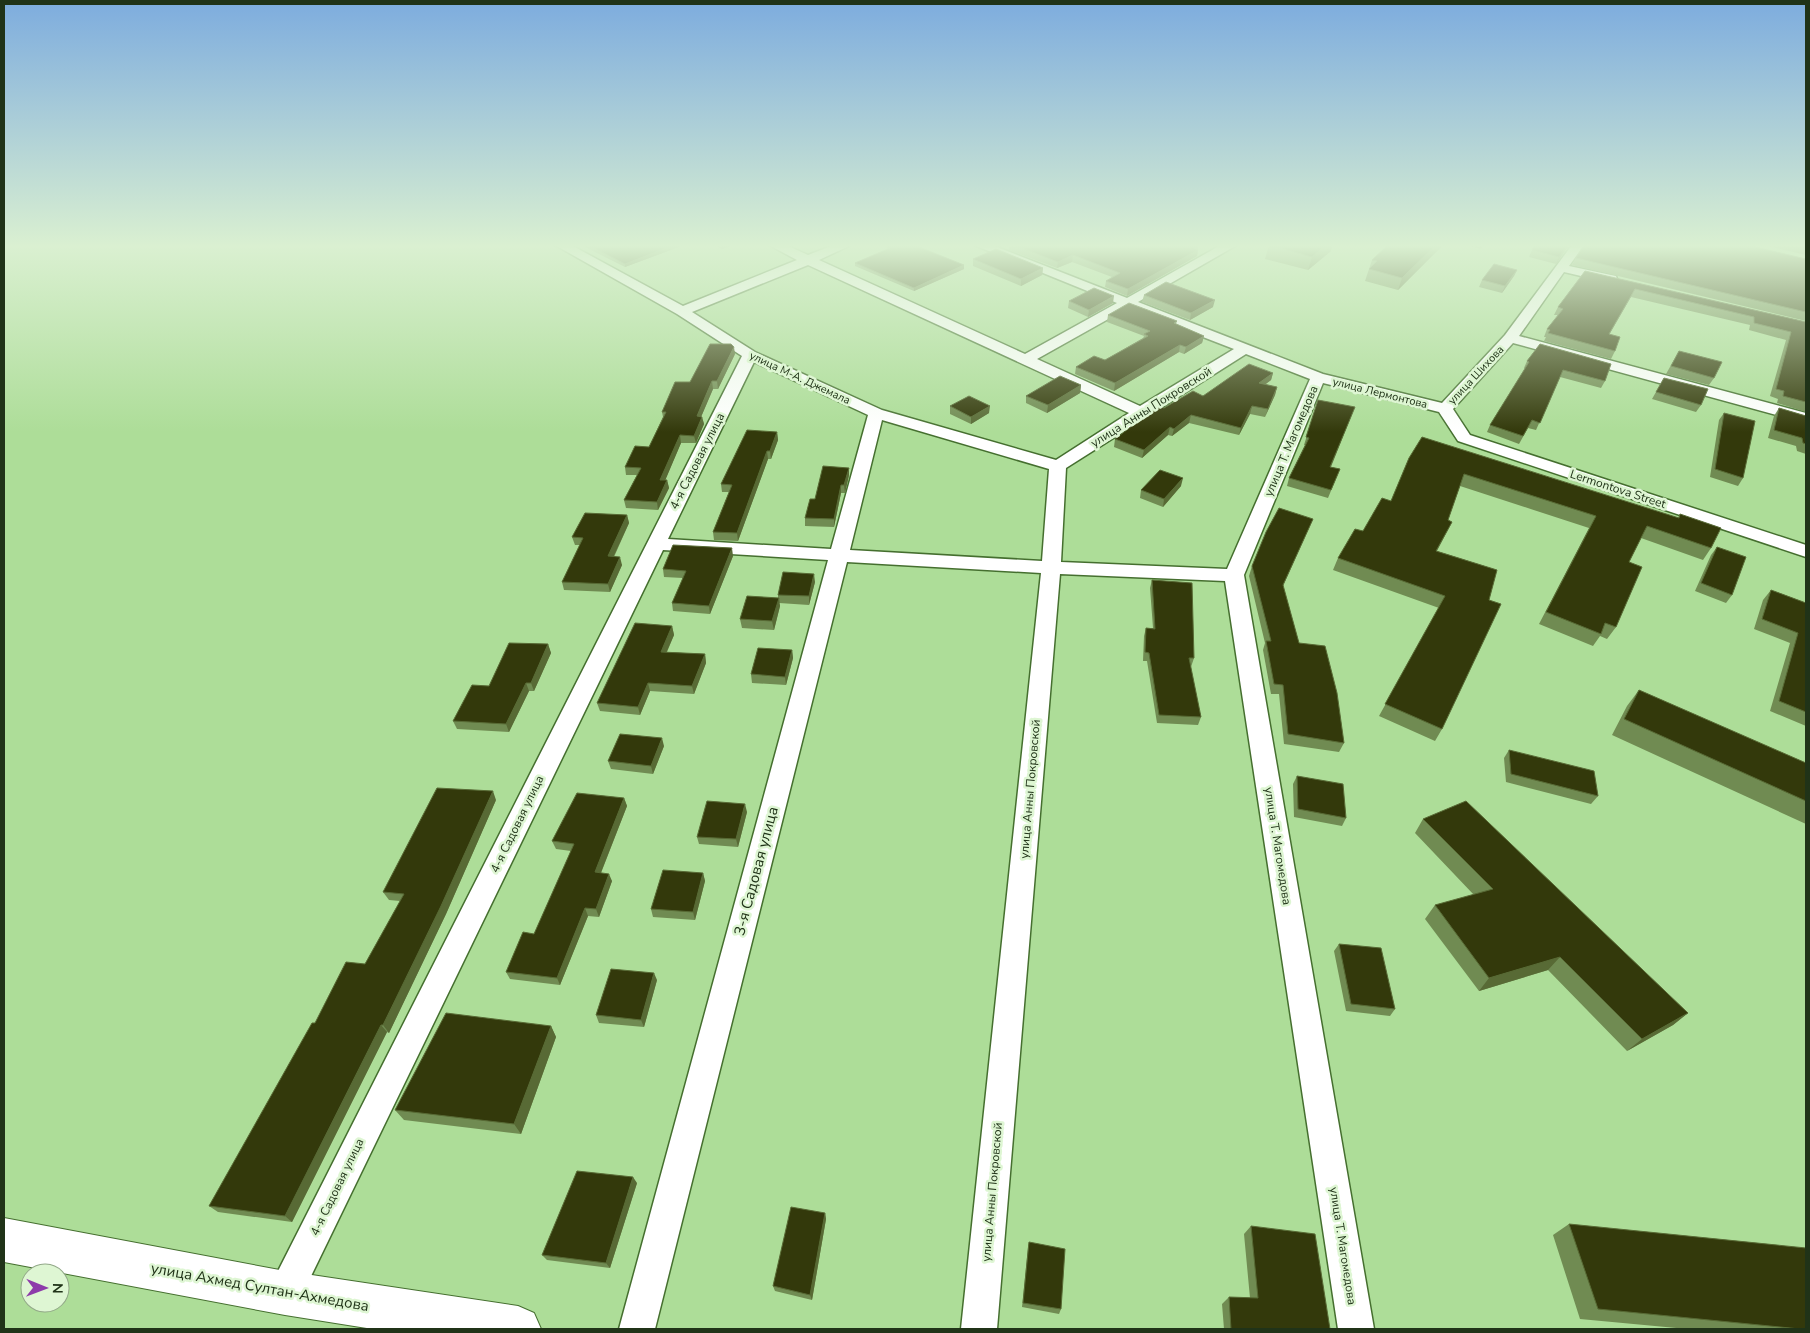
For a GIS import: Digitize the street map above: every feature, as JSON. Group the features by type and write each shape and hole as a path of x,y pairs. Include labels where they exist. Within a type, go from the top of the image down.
{"main road":[{"name":"улица Ахмед Султан-Ахмедова","path":"5,1243 285,1293 407,1321 518,1329"}],"street":[{"name":"улица М-А. Джемала","path":"675,307 750,356 876,413 1058,466"},
{"path":"682,311 691,307"},
{"path":"911,307 1141,412"},
{"path":"1026,360 1121,307"},
{"name":"улица Лермонтова","path":"1135,307 1243,350 1318,377 1445,408"},
{"name":"улица Шихова","path":"1445,408 1510,338 1533,307"},
{"path":"1510,338 1806,418"},
{"name":"улица Анны Покровской","path":"979,1329 1051,568 1058,466 1141,412 1243,350"},
{"name":"4-я Садовая улица","path":"285,1293 655,544 750,356"},
{"name":"улица Т. Магомедова","path":"1318,377 1234,575 1356,1329"},
{"name":"Lermontova Street","path":"1445,408 1464,438 1806,552"},
{"name":"3-я Садовая улица","path":"637,1329 876,413"},
{"path":"655,544 1051,568 1234,575"}],"building":[{"path":"1083,307 1094,307 1089,310"},
{"path":"1122,307 1140,307 1177,321 1174,323 1204,336 1186,347 1180,345 1115,383 1076,367 1094,356 1105,360 1148,336 1144,334 1150,331 1108,315"},
{"path":"1176,307 1202,307 1191,313"},
{"path":"1559,307 1624,307 1609,334 1620,337 1615,351 1548,333 1550,330 1547,329 1563,309"},
{"path":"1712,307 1742,307 1806,322 1806,402 1783,396 1784,391 1776,389 1791,332 1754,323 1754,317"},
{"path":"1786,307 1806,307 1806,312"},
{"path":"710,344 731,344 734,347 717,381 712,381 697,416 702,417 694,436 680,435 660,480 667,480 657,502 624,500 641,468 625,467 635,446 649,447 666,412 662,412 675,382 690,382"},
{"path":"1540,344 1611,364 1605,381 1563,370 1540,423 1532,420 1523,436 1490,425 1529,362 1527,361"},
{"path":"1679,351 1722,362 1714,378 1671,366"},
{"path":"1249,364 1273,373 1259,383 1277,387 1268,409 1252,406 1241,428 1191,415 1174,429 1170,427 1144,450 1115,439 1158,406 1164,408 1193,391 1203,396"},
{"path":"1060,376 1081,385 1048,405 1026,396"},
{"path":"1664,378 1708,389 1701,405 1656,392"},
{"path":"969,396 990,406 971,417 950,406"},
{"path":"1318,400 1355,407 1330,467 1340,469 1331,490 1289,478 1309,438 1306,437"},
{"path":"1779,408 1806,416 1806,444 1803,443 1802,438 1774,430"},
{"path":"1724,413 1755,421 1743,478 1715,469"},
{"path":"747,430 777,432 770,451 767,451 737,533 713,532 732,485 721,484"},
{"path":"1422,437 1679,518 1680,514 1721,528 1711,548 1647,526 1629,562 1642,567 1616,627 1605,623 1601,634 1546,612 1596,516 1464,474 1448,520 1452,522 1436,551 1497,570 1489,600 1501,604 1442,729 1385,704 1445,596 1338,558 1355,529 1363,531 1382,498 1391,501 1409,458"},
{"path":"823,466 849,468 844,485 841,485 834,519 805,518 810,499 815,499"},
{"path":"1160,470 1183,478 1164,499 1141,490"},
{"path":"1279,508 1313,519 1283,585 1299,643 1325,646 1337,693 1344,743 1288,734 1283,685 1274,684 1266,641 1271,641 1252,566 1266,532"},
{"path":"585,513 627,515 608,556 620,557 608,584 562,582 583,538 572,537"},
{"path":"673,545 732,548 709,606 672,603 686,571 663,569"},
{"path":"1717,547 1746,557 1732,595 1701,583"},
{"path":"783,572 814,574 809,596 778,595"},
{"path":"1152,580 1192,583 1194,658 1189,658 1201,717 1159,715 1149,653 1145,652 1146,628 1155,629"},
{"path":"1771,590 1806,603 1806,712 1779,701 1798,633 1762,619"},
{"path":"747,596 779,598 772,621 740,619"},
{"path":"635,623 672,626 661,652 705,654 692,686 648,683 638,707 597,703"},
{"path":"509,643 548,644 531,683 526,683 506,724 453,721 472,685 489,686"},
{"path":"758,648 792,650 785,677 751,674"},
{"path":"1639,690 1806,763 1806,801 1624,719"},
{"path":"620,734 662,738 651,766 608,761"},
{"path":"1509,750 1594,771 1598,796 1511,774"},
{"path":"1297,776 1343,784 1346,818 1298,809"},
{"path":"437,788 493,791 441,906 383,1025 381,1025 285,1216 209,1206 312,1023 315,1023 346,962 365,964 404,894 383,892"},
{"path":"577,793 624,798 595,872 609,874 596,909 585,908 557,978 506,972 523,932 534,934 574,844 552,841"},
{"path":"707,801 745,804 736,839 697,837"},
{"path":"1466,801 1688,1013 1642,1039 1560,957 1489,978 1435,905 1493,889 1423,819"},
{"path":"663,870 703,873 693,912 651,909"},
{"path":"1339,944 1381,948 1395,1009 1351,1004"},
{"path":"611,969 654,973 641,1020 596,1015"},
{"path":"446,1013 551,1026 514,1124 395,1110"},
{"path":"577,1171 633,1177 606,1263 542,1255"},
{"path":"791,1207 825,1213 810,1295 773,1286"},
{"path":"1569,1224 1806,1248 1806,1329 1598,1309"},
{"path":"1251,1226 1315,1234 1330,1329 1231,1329 1229,1297 1258,1298"},
{"path":"1029,1242 1065,1249 1061,1309 1023,1303"}]}
